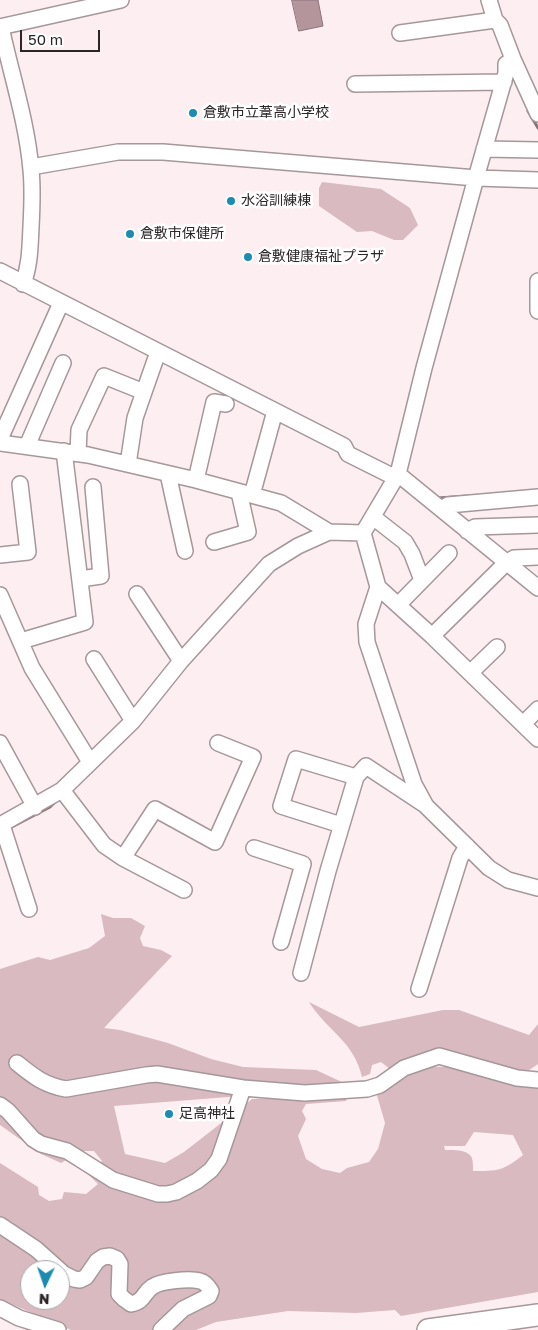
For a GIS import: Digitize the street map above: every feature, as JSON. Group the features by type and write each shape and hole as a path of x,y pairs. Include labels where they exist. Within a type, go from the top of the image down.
{"highway":[{"path":"517,1317 538,1309"},
{"path":"428,1330 538,1315"}],"street":[{"path":"23,284 30,255 31,167 26,134 1,27 121,0"},
{"path":"489,0 496,20 500,25 510,61 538,114"},
{"path":"400,33 496,20"},
{"path":"510,61 484,148 424,368 397,476 363,533 378,587 432,636 538,739"},
{"path":"355,84 504,82"},
{"path":"484,148 538,150"},
{"path":"31,167 118,152 163,152 476,178 538,180"},
{"path":"0,271 59,306 274,414 344,446 348,454 397,476 441,509 504,566 538,588"},
{"path":"538,282 538,311"},
{"path":"0,438 59,306"},
{"path":"128,464 135,418 157,356"},
{"path":"27,446 63,363"},
{"path":"21,641 85,622 80,580 71,452 104,376 144,392"},
{"path":"196,480 214,402 226,404"},
{"path":"214,542 248,532 245,493 274,414"},
{"path":"0,443 71,452 245,493 281,503 329,532"},
{"path":"168,474 185,551"},
{"path":"0,555 28,552 20,484"},
{"path":"80,580 101,576 93,487"},
{"path":"441,509 448,505 538,497"},
{"path":"373,517 405,542 422,580"},
{"path":"467,531 475,528 538,525"},
{"path":"28,909 2,828 35,807 64,793 90,762 133,721 181,661 270,564 298,546 329,532 363,533"},
{"path":"398,605 449,553"},
{"path":"432,636 514,558 538,557"},
{"path":"378,587 366,624 367,642 414,784 426,806"},
{"path":"137,594 181,661"},
{"path":"0,595 32,668 90,762"},
{"path":"470,673 497,647"},
{"path":"94,659 133,721"},
{"path":"523,724 538,709"},
{"path":"0,743 35,807"},
{"path":"123,858 155,809 215,842 253,757 218,743"},
{"path":"341,825 281,806 296,759 356,777"},
{"path":"301,973 328,871 356,777 366,766 426,806 489,868 508,880 538,888"},
{"path":"64,793 104,845 123,858 184,890"},
{"path":"418,988 460,858 466,846"},
{"path":"254,848 328,871"},
{"path":"281,942 303,864"},
{"path":"16,1063 38,1080 66,1089 157,1074 243,1088 305,1093 374,1088 404,1068 439,1056 517,1078 538,1080"},
{"path":"0,1105 41,1144 67,1151 114,1180 158,1194 166,1194 176,1192 197,1181 211,1170 219,1159 243,1088"},
{"path":"0,1225 12,1235 36,1249 64,1274 74,1279 80,1280 86,1276 97,1261 103,1257 110,1256 117,1259 120,1264 119,1294 131,1304 138,1302 151,1287 160,1283 199,1281 208,1285 211,1291 209,1296 183,1309 161,1330"},
{"path":"0,1308 19,1318 58,1330"}],"shaded area":[{"path":"292,0 318,0 323,26 299,31"},
{"path":"322,182 381,189 410,208 418,225 403,240 394,240 372,231 357,232 319,206 319,188"},
{"path":"101,914 113,918 131,918 145,926 140,938 143,946 161,950 172,956 104,1028 120,1030 168,1043 211,1059 243,1067 316,1070 344,1083 304,1091 114,1106 125,1154 165,1163 184,1152 252,1099 348,1095 346,1101 306,1104 302,1111 306,1119 298,1136 306,1159 322,1169 340,1173 347,1168 369,1162 378,1149 385,1123 376,1092 412,1072 429,1067 460,1068 538,1086 538,1292 401,1316 395,1310 356,1313 288,1311 216,1322 196,1330 71,1330 25,1310 70,1310 70,1260 20,1260 20,1308 0,1299 0,1163 38,1187 39,1195 49,1201 62,1199 64,1192 86,1194 98,1184 88,1174 102,1161 94,1151 81,1151 61,1163 41,1154 0,1125 0,969 38,957 50,960 89,948 105,936","holes":["474,1132 513,1135 523,1155 505,1167 489,1171 473,1171 470,1155 460,1151 445,1150 444,1146 465,1146"]},
{"path":"309,1002 359,1027 443,1010 459,1010 529,1035 538,1024 538,1064 522,1075 486,1065 454,1051 443,1050 407,1058 390,1069 381,1062 372,1065 370,1074 362,1077 353,1054"}],"waterway":[{"path":"528,111 538,128"},
{"path":"438,498 468,496"},
{"path":"8,829 50,807 56,801"}],"place":[{"name":"倉敷市立葦高小学校","path":"193,113"},
{"name":"水浴訓練棟","path":"231,201"},
{"name":"倉敷市保健所","path":"130,234"},
{"name":"倉敷健康福祉プラザ","path":"248,257"},
{"name":"足高神社","path":"169,1114"}]}
